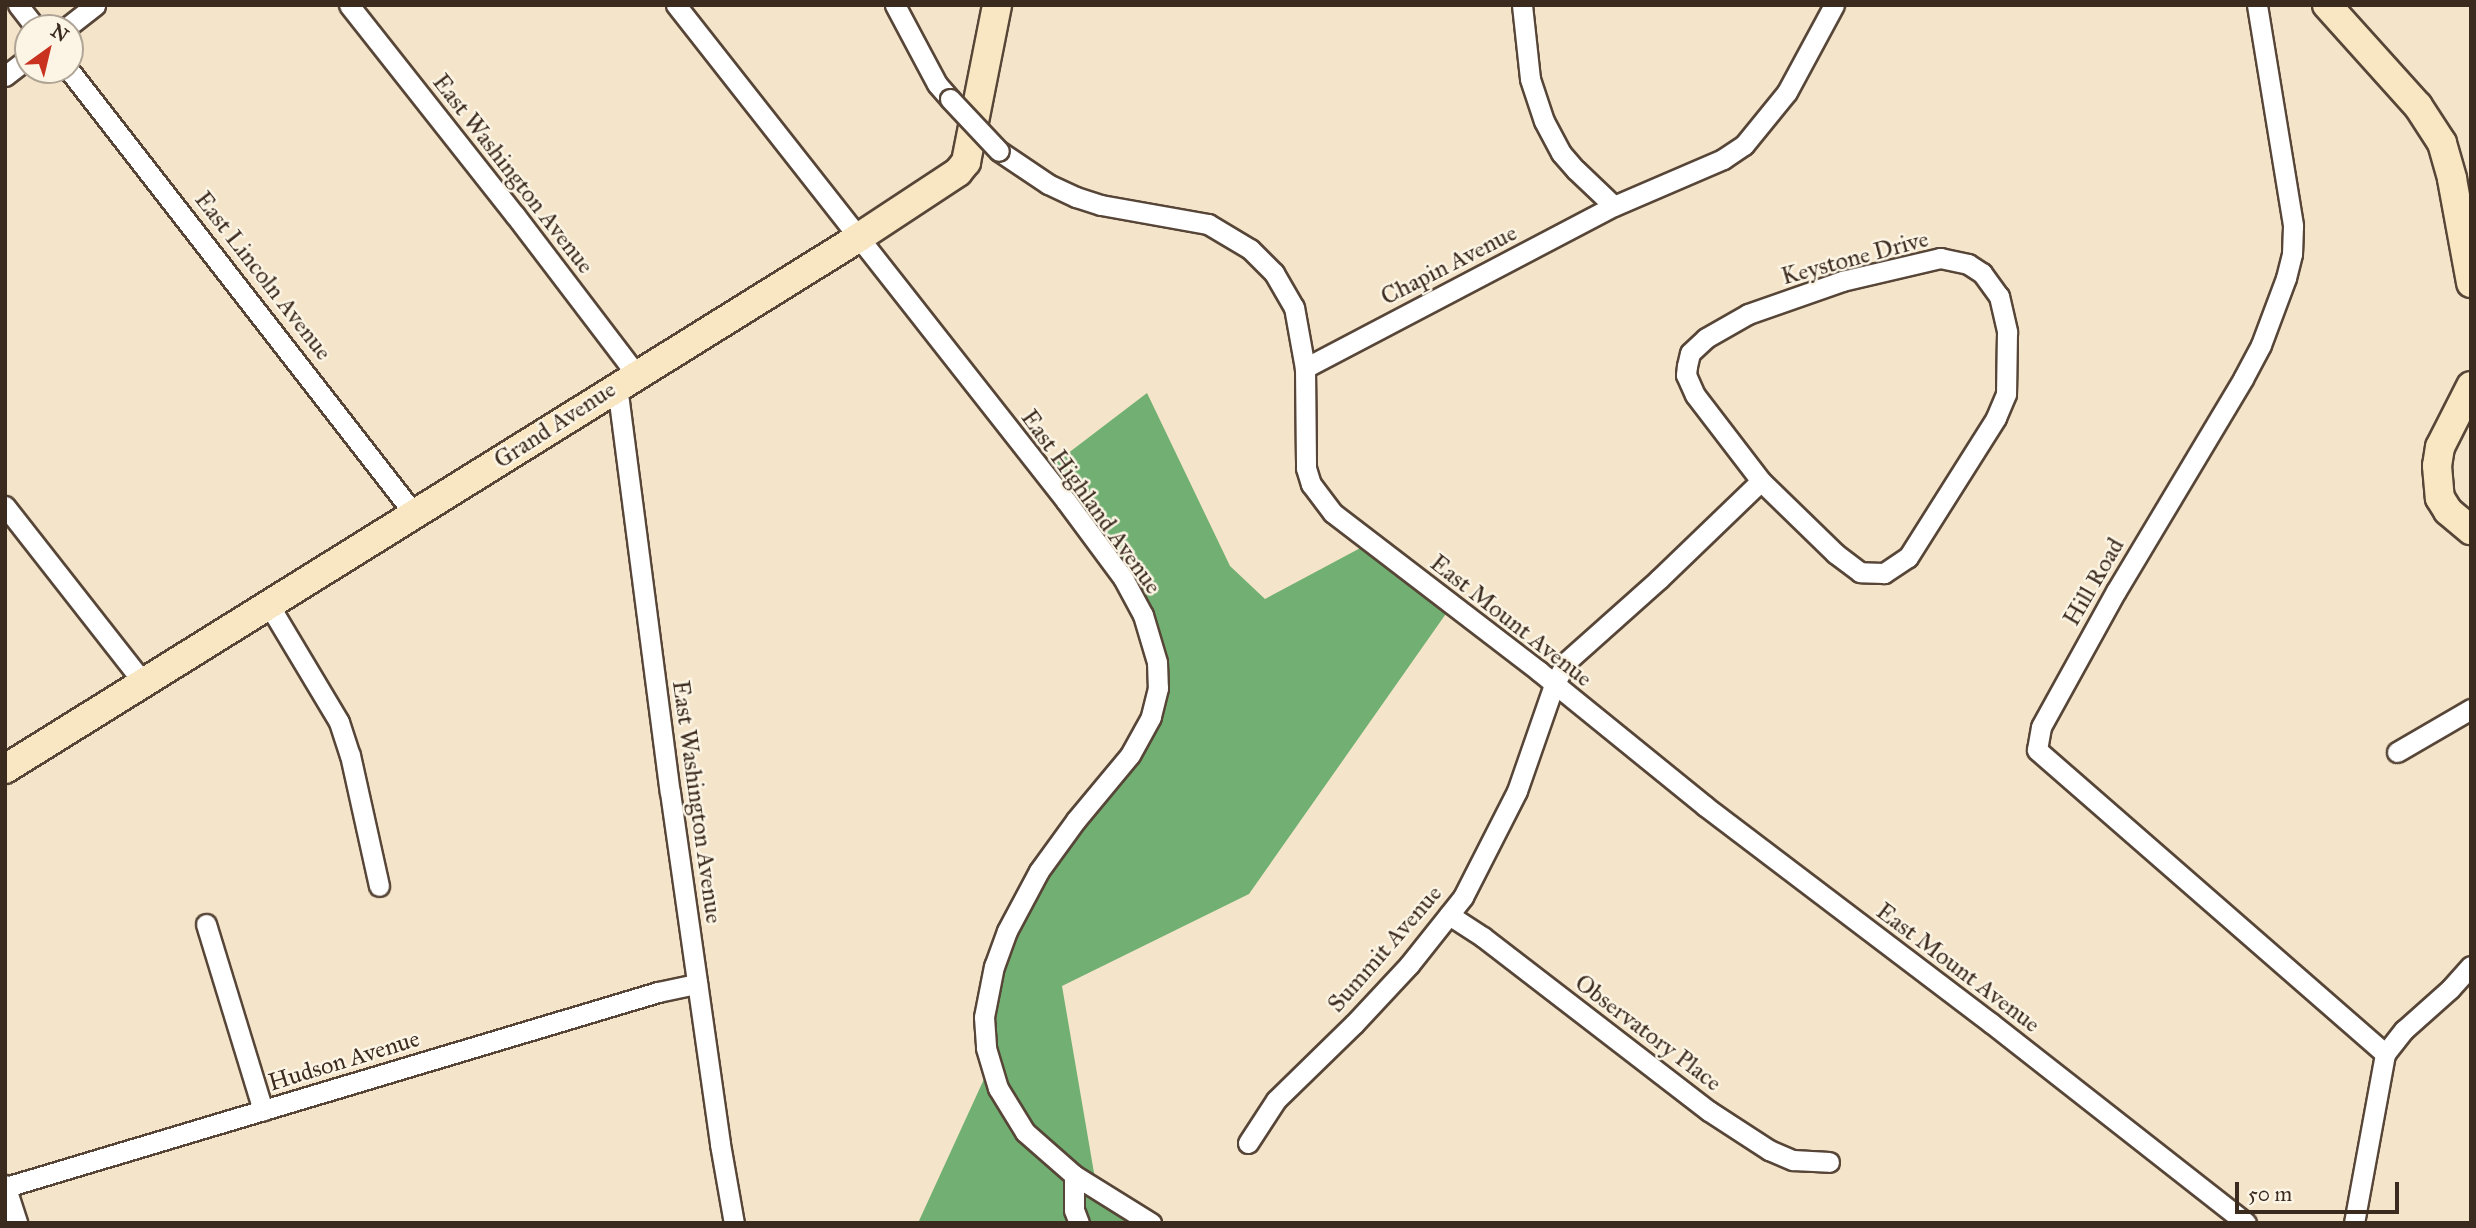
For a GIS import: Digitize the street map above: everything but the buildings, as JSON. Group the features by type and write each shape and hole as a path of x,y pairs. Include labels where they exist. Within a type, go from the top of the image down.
{"street":[{"name":"East Washington Avenue","path":"349,5 516,215 626,380 697,984 734,1223"},
{"name":"East Highland Avenue","path":"676,5 1074,512 1123,578 1143,615 1153,641 1158,688 1151,717 1130,755 1076,820 1039,871 1007,931 985,1002 986,1048 998,1088 1025,1132 1074,1175 1151,1223"},
{"name":"East Mount Avenue","path":"894,5 937,84 999,151 1048,184 1076,197 1101,205 1194,220 1236,238 1274,274 1286,290 1299,325 1306,368 1306,468 1323,503 1705,806 1991,1023 2246,1223"},
{"name":"Grand Avenue","path":"5,769 858,238 958,172 966,162 997,5"},
{"path":"1522,5 1530,79 1544,121 1561,153 1615,206"},
{"name":"Chapin Avenue","path":"1306,368 1615,206 1723,159 1744,145 1787,92 1834,5"},
{"name":"Hill Road","path":"2257,5 2293,226 2292,254 2286,278 2244,379 2116,590 2041,727 2037,750 2385,1054"},
{"path":"2327,5 2418,106 2442,143 2452,179 2471,283"},
{"name":"East Lincoln Avenue","path":"80,84 415,515"},
{"name":"Keystone Drive","path":"1940,258 1968,264 1992,283 1999,296 2007,332 2006,394 1996,418 1927,531 1899,567 1874,575 1860,572 1835,553 1761,481 1691,388 1686,375 1690,353 1706,338 1748,314 1842,281 1940,258"},
{"path":"2471,386 2440,447 2437,466 2440,498 2448,511 2471,530"},
{"path":"1554,685 1566,662 1659,579 1761,481"},
{"path":"5,506 144,683"},
{"path":"269,605 339,722 350,755 379,886"},
{"name":"Summit Avenue","path":"1248,1143 1276,1100 1354,1024 1462,897 1506,816 1544,720 1554,685"},
{"path":"2397,752 2471,709"},
{"name":"Observatory Place","path":"1449,915 1483,937 1709,1111 1769,1150 1794,1160 1829,1162"},
{"path":"206,924 263,1110"},
{"path":"2354,1223 2385,1054 2404,1030 2450,989 2471,966"},
{"name":"Hudson Avenue","path":"6,1186 659,992 697,984"},
{"path":"2450,989 2471,986"},
{"path":"1074,1175 1074,1210 1079,1223"},
{"path":"6,1186 17,1223"}],"green space":[{"path":"1147,393 1230,566 1265,599 1366,545 1450,608 1249,894 1062,986 1099,1202 1152,1223 918,1223 990,1066 1007,933 1155,695 1141,599 1046,470"}]}
